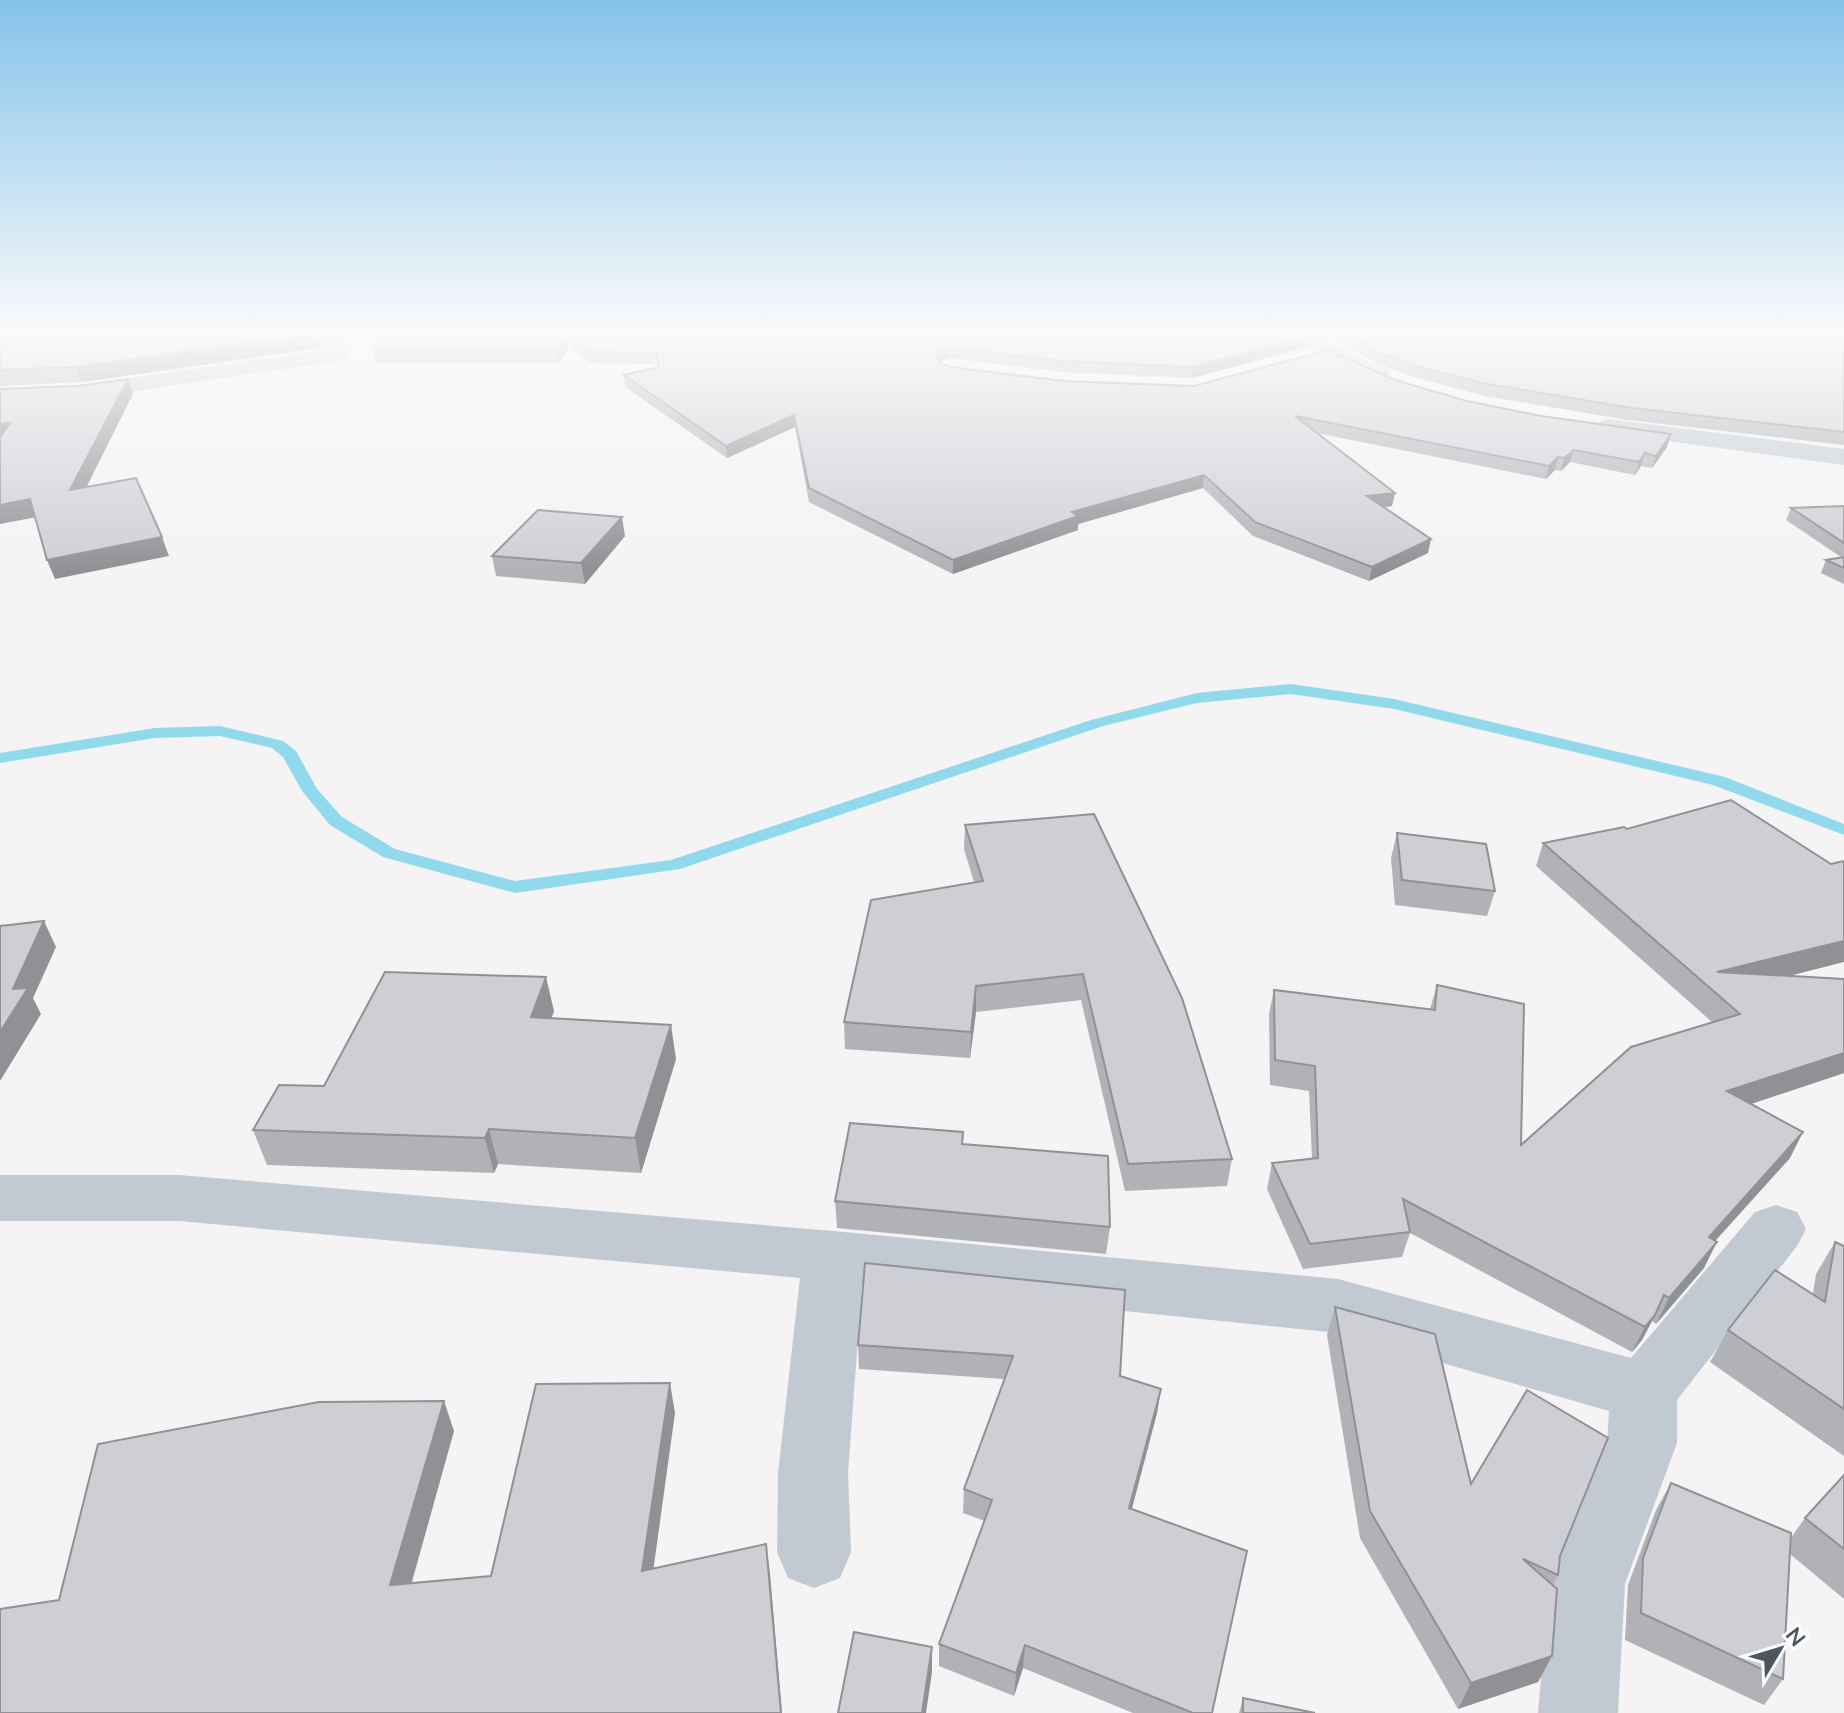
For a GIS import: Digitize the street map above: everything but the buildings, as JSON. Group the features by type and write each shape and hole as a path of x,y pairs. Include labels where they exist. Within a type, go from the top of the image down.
{"street":[{"path":"1579,423 1682,439 1844,457"},
{"path":"0,1198 179,1198 833,1256 1338,1306 1644,1391"},
{"path":"1578,1713 1587,1584 1642,1443 1644,1391 1776,1229"},
{"path":"814,1552 813,1473 833,1256"}],"waterway":[{"path":"0,758 155,733 220,731 277,744 290,754 310,791 336,821 389,853 515,887 674,865 1097,723 1197,698 1291,689 1394,704 1719,781 1844,830"}]}
